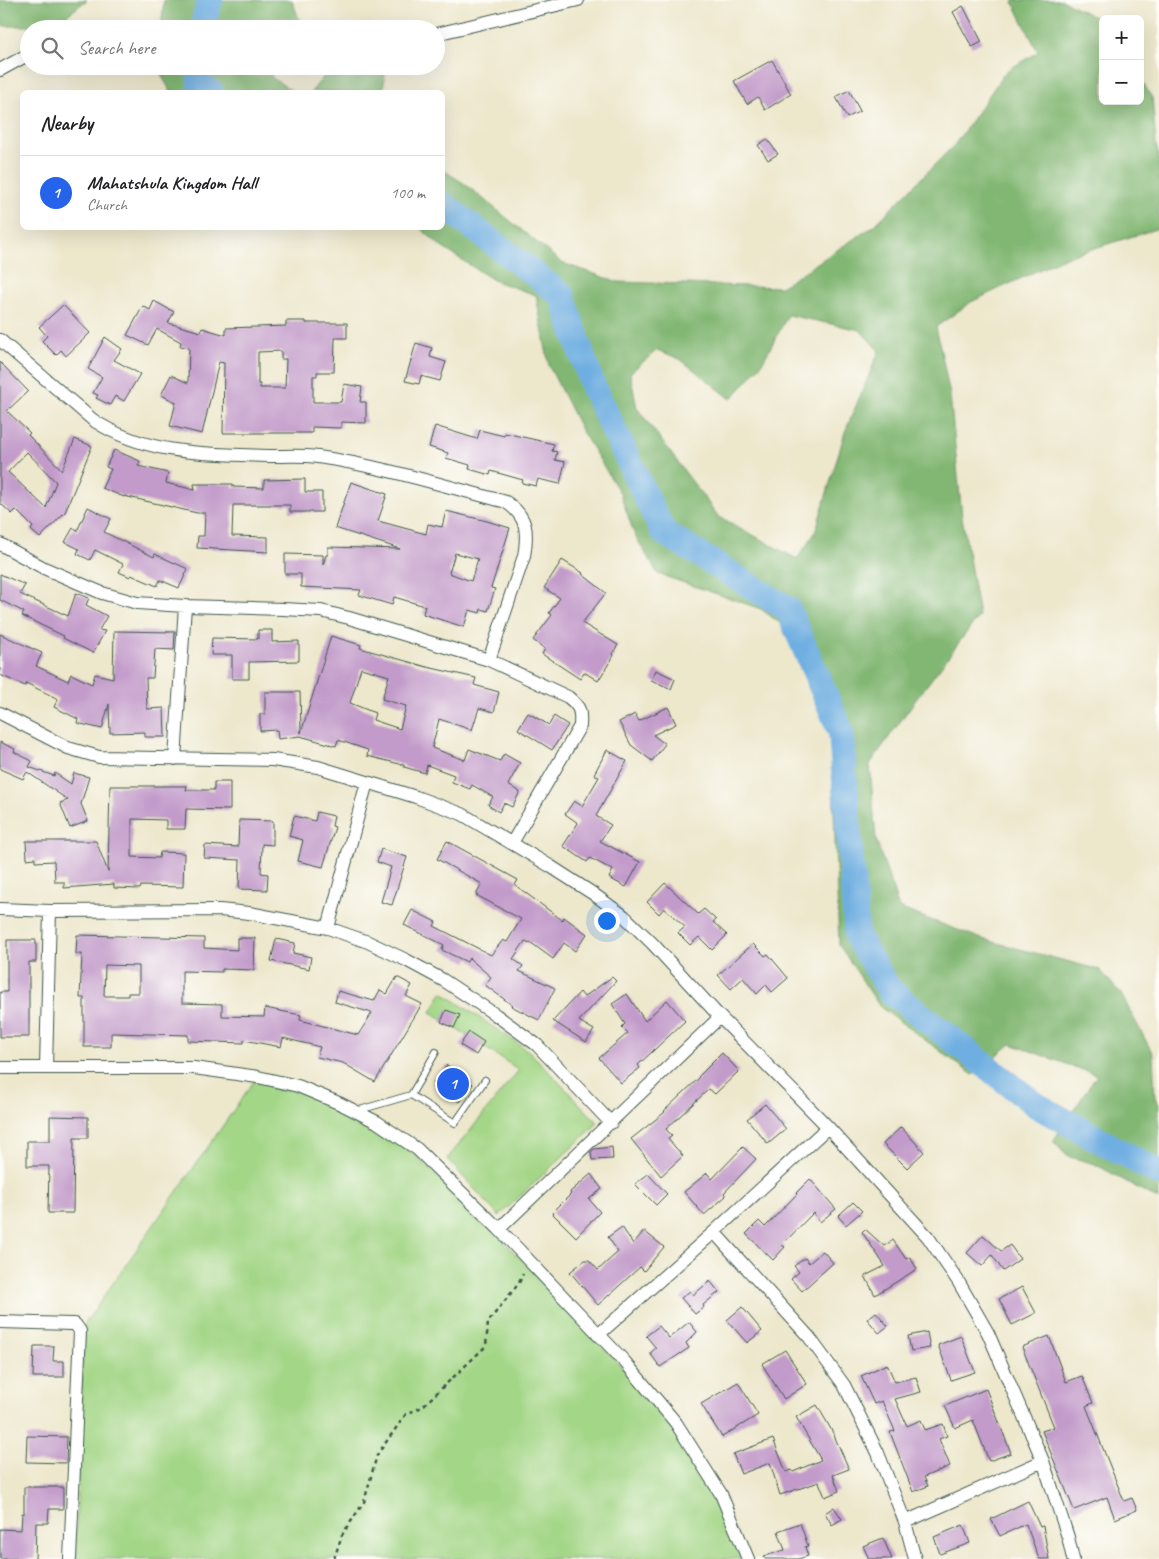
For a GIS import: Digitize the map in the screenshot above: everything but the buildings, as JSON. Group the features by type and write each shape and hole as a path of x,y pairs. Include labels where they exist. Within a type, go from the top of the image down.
{"street":[{"path":"445,32 578,0"},
{"path":"0,70 20,59"},
{"path":"0,340 93,420 109,431 140,444 208,454 330,459 506,502 517,509 525,522 527,540 524,556 489,660"},
{"path":"0,544 44,568 102,593 136,602 185,606 283,608 321,612 350,618 489,660 568,697 578,706 581,715 580,726 512,843"},
{"path":"175,759 185,606"},
{"path":"0,713 68,748 99,757 273,760 318,767 416,797 462,814 592,893 624,916 828,1127 928,1237 958,1281 988,1333 1043,1461 1068,1537 1072,1559"},
{"path":"328,928 367,782"},
{"path":"0,909 50,911 220,910 250,913 328,928 368,942 443,980 537,1045 610,1123"},
{"path":"46,1067 50,911"},
{"path":"498,1229 720,1016"},
{"path":"0,1068 194,1068 258,1077 298,1086 377,1122 417,1149 498,1229 625,1362 676,1423 721,1494 748,1559"},
{"path":"598,1335 828,1127"},
{"path":"714,1232 809,1337 844,1385 878,1453 905,1522 915,1559"},
{"path":"0,1322 74,1324 80,1331 70,1559"},
{"path":"905,1522 1043,1461"}],"lane":[{"path":"355,1111 412,1095 436,1052"},
{"path":"412,1095 455,1123 485,1080"}],"path":[{"path":"334,1559 342,1535 364,1502 376,1455 406,1414 422,1407 486,1346 488,1322 519,1283 529,1261"}],"green space":[{"path":"0,0 87,0 61,20 20,20 20,26 4,26 0,24"},
{"path":"164,0 292,0 299,19 298,20 162,20"},
{"path":"1015,0 1062,0 1099,19 1099,105 1144,105 1144,85 1152,96 1156,145 1159,155 1159,228 1066,257 971,302 936,327 950,395 962,517 979,616 870,764 876,839 899,908 982,939 1100,970 1121,994 1153,1054 1155,1098 1159,1104 1159,1200 1095,1164 1067,1156 1053,1141 1097,1075 1011,1044 973,1075 880,1007 839,945 831,735 781,624 761,609 658,574 635,536 620,493 580,428 549,366 536,295 495,281 443,248 422,230 445,230 445,171 465,184 562,263 618,282 781,287 875,225 955,144 1006,71 1038,52 1013,2","holes":["788,315 860,330 879,351 845,432 815,533 797,559 718,516 637,408 630,373 657,350 680,359 731,399 761,365"]},
{"path":"161,75 272,75 271,77 291,90 170,90"},
{"path":"325,75 385,75 383,90 313,90"},
{"path":"442,992 530,1052 598,1123 499,1216 447,1159 519,1070 431,1012"},
{"path":"254,1081 296,1090 376,1127 414,1154 494,1231 596,1338 674,1427 718,1497 743,1559 75,1559 84,1325"}],"waterway":[{"path":"204,20 210,0"},
{"path":"199,75 200,87 207,90"},
{"path":"445,206 562,295 593,387 663,532 788,609 841,732 857,937 890,991 1036,1105 1159,1173"}],"place":[{"name":"Mahatshula Kingdom Hall","path":"453,1084"}]}
